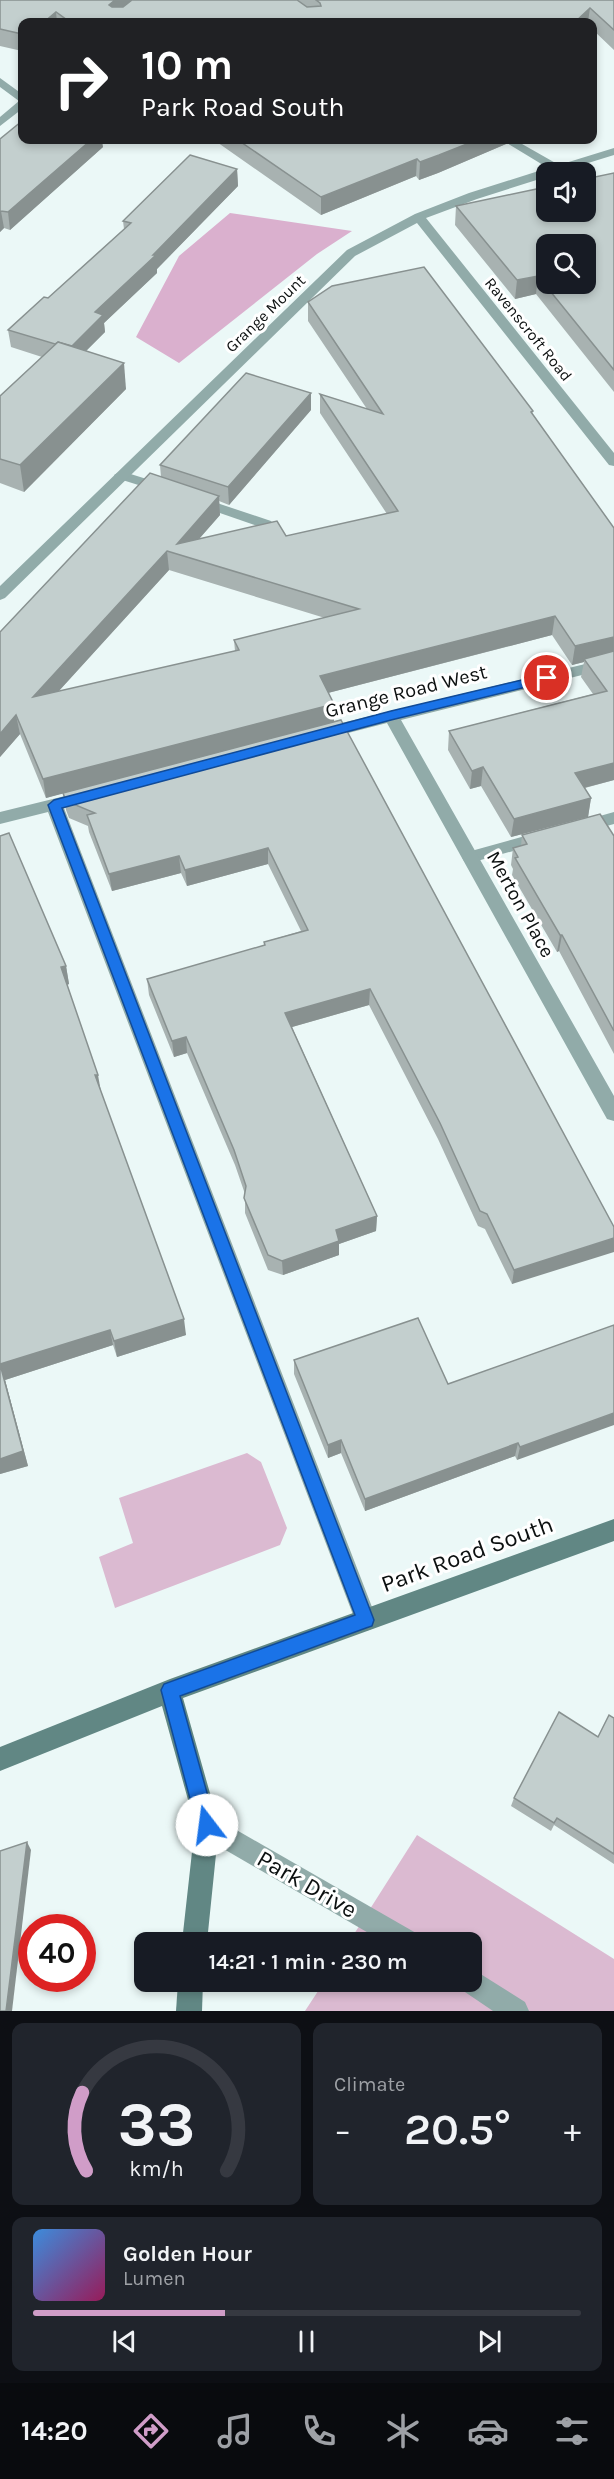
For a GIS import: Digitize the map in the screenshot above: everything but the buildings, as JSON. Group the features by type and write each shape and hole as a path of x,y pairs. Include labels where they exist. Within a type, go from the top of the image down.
{"street":[{"path":"0,81 18,96"},
{"path":"0,123 18,107"},
{"path":"515,144 546,162"},
{"name":"Grange Mount","path":"576,162 614,151"},
{"name":"Grange Mount","path":"0,596 120,474 351,253 419,217 536,175"},
{"name":"Ravenscroft Road","path":"419,217 614,462"},
{"path":"120,474 267,524"},
{"name":"Grange Road West","path":"301,739 614,662"},
{"name":"Merton Place","path":"391,716 614,1113"},
{"path":"0,818 77,799"},
{"path":"54,805 366,1620"},
{"path":"471,857 614,818"},
{"name":"Park Road South","path":"0,1759 170,1690 614,1530"},
{"path":"170,1690 207,1825 196,1932"},
{"name":"Park Drive","path":"207,1825 391,1932"},
{"path":"482,1988 516,2011"},
{"path":"189,2011 190,1992"}],"shaded area":[{"path":"230,213 352,231 317,254 179,363 136,337 179,256"},
{"path":"247,1453 261,1462 287,1528 280,1545 115,1608 99,1557 133,1543 119,1498"},
{"path":"417,1835 614,1959 614,2011 305,2011 317,1992 482,1992 482,1932 355,1932"}],"route":[{"path":"207,1825 170,1690 366,1620 54,805 391,716 547,678"}]}
